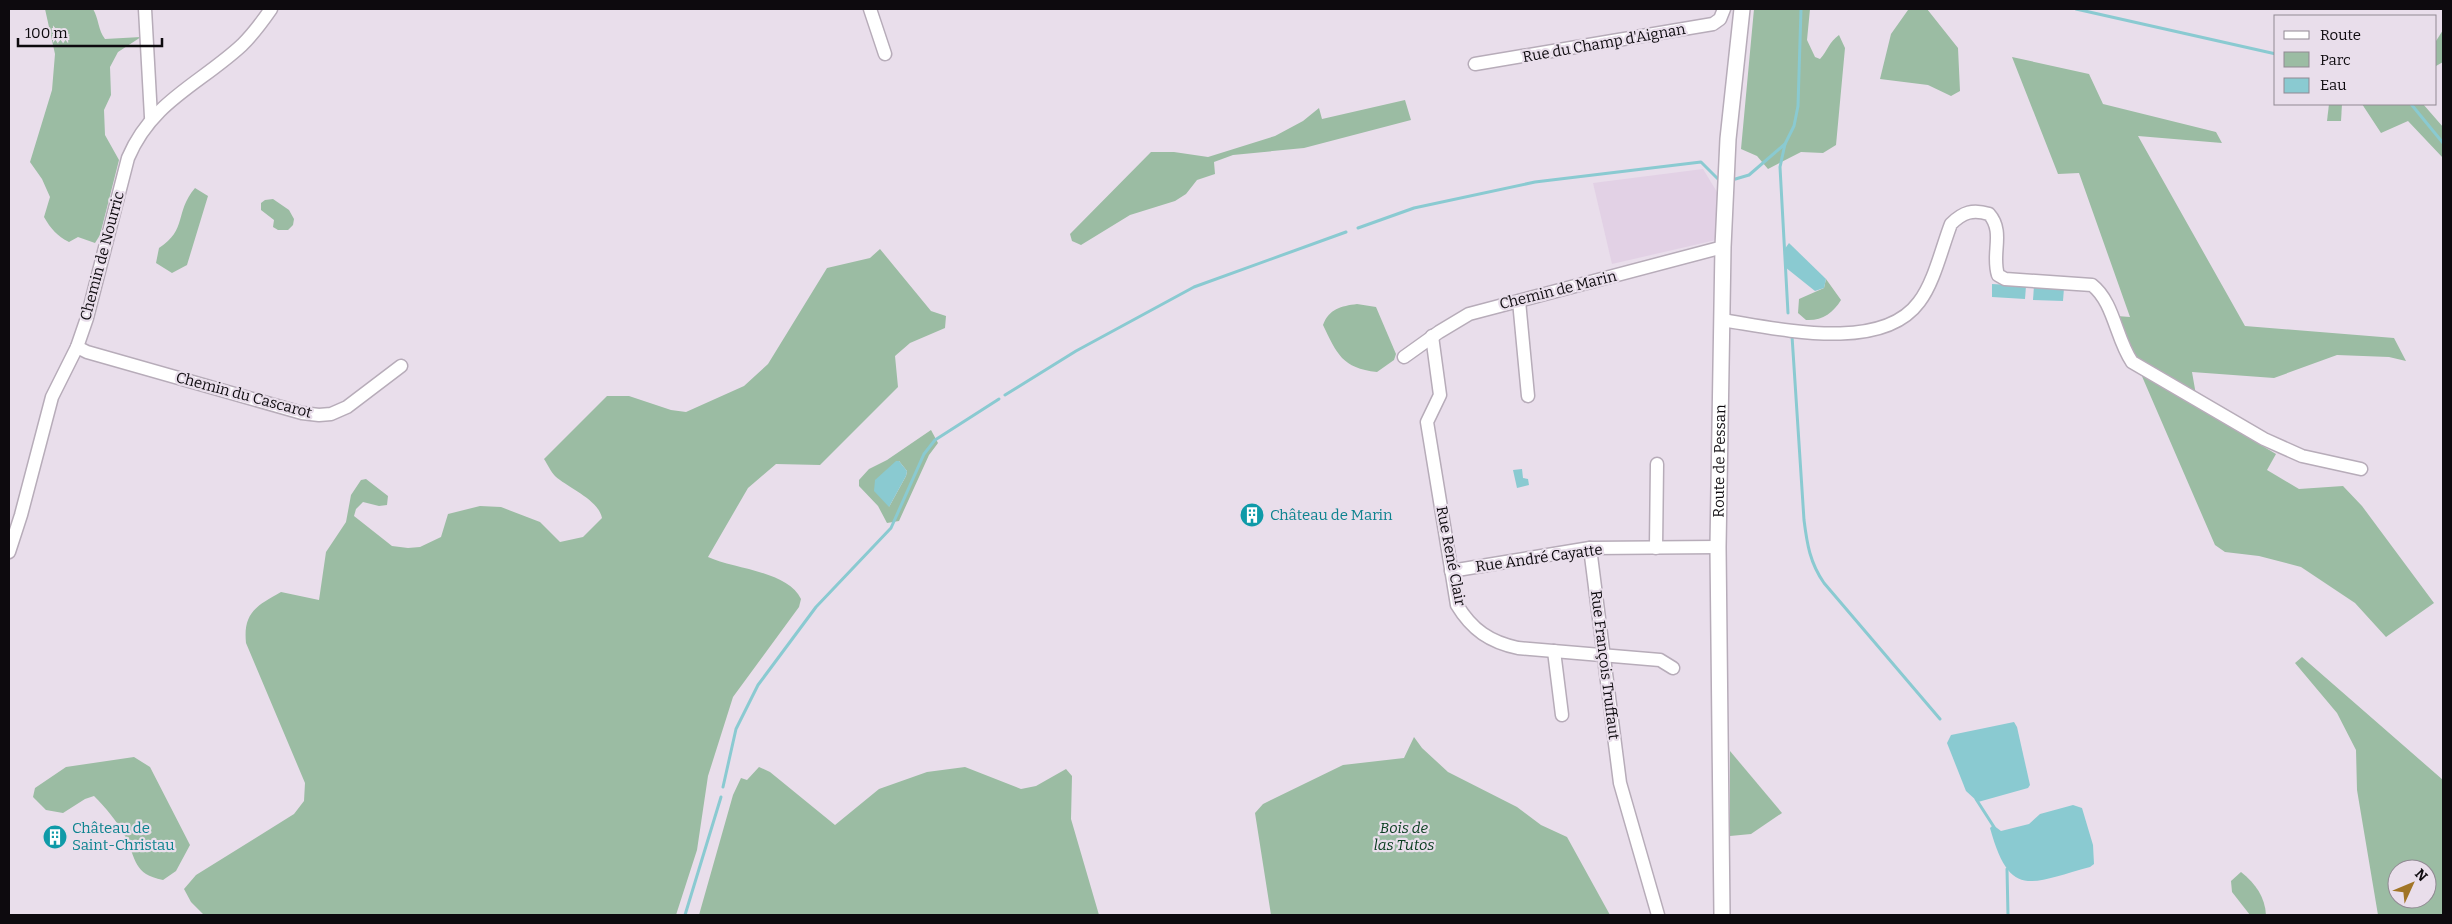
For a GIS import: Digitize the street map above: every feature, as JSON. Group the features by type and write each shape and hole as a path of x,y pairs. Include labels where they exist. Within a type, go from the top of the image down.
{"main road":[{"name":"Route de Pessan","path":"1722,915 1718,547 1723,247 1728,139 1742,9"}],"street":[{"path":"145,9 152,118"},
{"name":"Chemin de Nourric","path":"9,552 21,515 52,397 77,347 87,318 128,158 136,138 152,118 241,46 271,9"},
{"path":"870,9 885,54"},
{"name":"Rue du Champ d'Aignan","path":"1475,64 1713,24 1720,19 1724,9"},
{"path":"1722,320 1796,330 1855,333 1875,329 1897,321 1920,302 1951,224 1959,216 1971,211 1981,211 1989,214 1998,228 1996,268 1998,275 2006,279 2092,285 2101,292 2125,351 2132,362 2264,439 2302,456 2361,469"},
{"name":"Chemin de Marin","path":"1404,357 1432,336 1469,314 1723,247"},
{"path":"1519,301 1528,396"},
{"name":"Rue René Clair","path":"1432,336 1440,395 1427,422 1457,605 1475,628 1502,644 1518,648 1660,660 1674,668"},
{"name":"Chemin du Cascarot","path":"77,347 87,352 264,402 319,415 331,414 347,407 401,366"},
{"path":"1656,548 1657,464"},
{"name":"Rue André Cayatte","path":"1451,570 1590,548 1718,547"},
{"name":"Rue François Truffaut","path":"1590,548 1620,783 1658,915"},
{"path":"1554,651 1562,715"}],"shaded area":[{"path":"1703,169 1717,192 1716,240 1612,264 1593,183"}],"green space":[{"path":"45,9 93,9 105,39 141,37 118,52 110,67 111,95 104,110 105,135 119,160 100,235 95,243 78,237 69,242 52,229 44,217 50,197 42,179 30,162 52,90 55,54"},
{"path":"1754,9 1810,9 1807,40 1815,57 1820,59 1833,40 1839,35 1845,48 1836,145 1823,153 1801,152 1768,169 1757,156 1741,149"},
{"path":"1927,9 1958,48 1960,91 1951,96 1928,85 1880,79 1891,34 1908,10"},
{"path":"2443,30 2443,62 2437,65 2437,39"},
{"path":"2012,57 2089,74 2103,104 2216,132 2222,143 2138,136 2245,326 2394,338 2406,361 2389,357 2337,355 2274,378 2192,372 2196,395 2140,360 2131,351 2117,316 2130,317 2079,173 2058,174"},
{"path":"1405,100 1411,120 1304,148 1233,155 1214,162 1215,174 1197,180 1186,194 1175,201 1130,215 1081,245 1072,241 1070,234 1151,152 1174,152 1208,157 1275,136 1303,121 1319,108 1322,119"},
{"path":"2329,105 2342,105 2341,121 2327,121"},
{"path":"2363,105 2424,105 2443,127 2443,158 2408,121 2381,133"},
{"path":"195,188 208,196 187,265 172,273 156,263 159,248 174,234 185,205"},
{"path":"273,199 289,210 294,219 293,225 288,230 278,230 273,227 274,220 261,210 261,203 265,200"},
{"path":"880,249 931,311 946,316 945,328 910,343 895,356 898,387 820,465 776,464 748,488 708,557 785,582 801,599 799,607 733,697 708,776 697,850 676,915 204,915 191,902 184,889 196,875 294,814 304,801 305,783 246,643 247,624 249,617 258,606 281,592 319,600 326,552 346,522 351,495 361,480 366,479 388,496 387,505 379,506 363,502 356,509 354,516 392,546 420,547 441,537 448,514 480,506 501,507 540,522 560,542 583,537 602,518 599,511 582,494 555,476 544,459 607,396 629,396 671,410 686,412 744,386 768,364 827,268 870,258"},
{"path":"1826,279 1841,300 1834,309 1822,318 1806,320 1798,313 1799,299 1824,288"},
{"path":"1357,304 1376,307 1396,354 1394,360 1377,372 1356,367 1342,358 1332,344 1323,325 1329,315 1336,309"},
{"path":"2141,374 2276,454 2267,470 2299,489 2343,486 2362,506 2434,603 2386,637 2355,603 2301,567 2259,556 2225,552 2215,545"},
{"path":"931,430 938,443 929,455 899,521 887,523 878,506 859,486 859,480 869,469 887,460","holes":["899,461 907,471 906,476 889,507"]},
{"path":"2302,657 2443,780 2443,915 2378,915 2357,790 2356,750 2337,713 2295,663"},
{"name":"Bois de las Tutos","path":"1414,737 1422,748 1448,772 1517,807 1541,825 1567,837 1610,915 1271,915 1255,813 1263,804 1343,765 1404,758"},
{"path":"1730,751 1782,813 1751,834 1730,836"},
{"path":"134,757 150,767 190,845 176,871 163,880 146,874 141,870 125,836 107,810 94,796 85,799 63,813 46,810 33,797 35,788 66,767"},
{"path":"759,767 770,772 835,825 879,789 927,772 965,767 1021,789 1036,786 1066,769 1072,776 1071,819 1099,915 699,915 733,795 741,778 747,780"},
{"path":"2241,872 2259,891 2264,902 2266,915 2250,915 2232,892 2231,881"}],"water":[{"path":"1789,243 1826,279 1824,288 1815,291 1785,267 1784,250"},
{"path":"1992,284 2026,286 2025,299 1992,297"},
{"path":"2034,286 2064,288 2063,301 2033,300"},
{"path":"896,461 899,461 907,471 889,507 874,491 875,480"},
{"path":"1522,469 1523,478 1528,479 1529,485 1517,488 1513,470"},
{"path":"2014,722 2017,727 2030,785 2028,788 1978,802 1966,791 1947,743 1951,735"},
{"path":"2073,805 2082,808 2093,845 2094,864 2090,867 2037,881 2025,880 2015,876 2006,867 1990,828 1993,825 2001,831 2029,824 2040,814"}],"waterway":[{"path":"1788,313 1780,167 1785,144 1794,126 1798,106 1801,9"},
{"path":"2076,9 2274,54"},
{"path":"2412,105 2443,143"},
{"path":"1732,180 1749,175 1785,144"},
{"path":"1358,228 1414,208 1535,182 1701,162 1718,179"},
{"path":"1005,395 1076,351 1194,287 1346,232"},
{"path":"1792,336 1804,520 1812,561 1824,583 1940,719"},
{"path":"723,787 736,729 758,685 816,607 891,528 924,454 935,440 999,399"},
{"path":"685,915 721,797"},
{"path":"1976,799 1994,827"},
{"path":"2007,869 2008,915"}],"place":[{"name":"Château de Marin","path":"1252,515"},
{"name":"Château de Saint-Christau","path":"55,837"}]}
